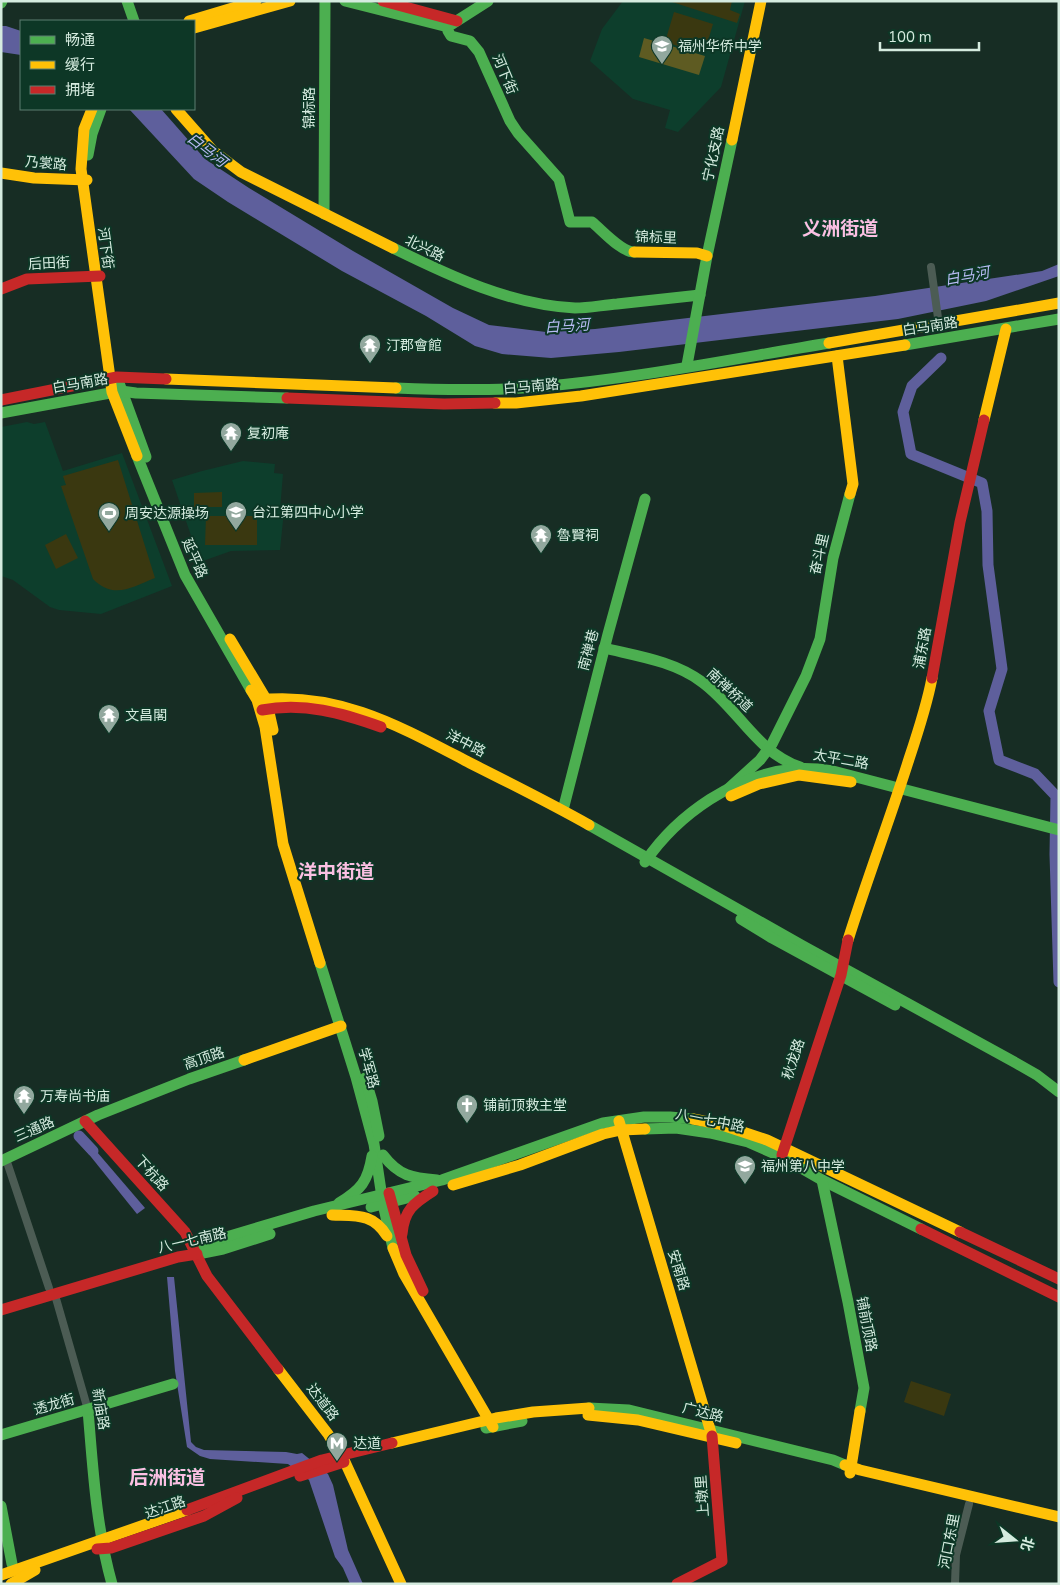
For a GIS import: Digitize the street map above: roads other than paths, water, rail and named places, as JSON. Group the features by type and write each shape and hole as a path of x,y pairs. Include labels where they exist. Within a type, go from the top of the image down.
{"main road":[{"path":"127,1 134,20"},
{"path":"192,20 256,1"},
{"path":"195,28 290,1"},
{"name":"锦标路","path":"324,214 325,1"},
{"name":"河下街","path":"345,1 452,24"},
{"name":"河下街","path":"383,1 452,24"},
{"path":"452,24 488,1"},
{"name":"宁化支路","path":"687,365 707,256 761,1"},
{"name":"河下街","path":"452,24 448,31 451,36 466,39 476,48 510,121 518,133 559,178"},
{"name":"河下街","path":"92,110 84,129 80,162 85,180 116,391"},
{"name":"河下街","path":"85,180 88,152 94,128 102,110"},
{"name":"北兴路","path":"177,110 228,164 248,176 438,271 492,291 528,300 577,308 700,295"},
{"name":"乃裳路","path":"1,173 34,178 85,180"},
{"name":"锦标里","path":"559,178 570,222 592,222 629,252 697,253 707,256"},
{"name":"后田街","path":"1,289 18,281 32,278 98,276"},
{"path":"1,400 113,377 480,390 570,384 939,325 1059,303"},
{"name":"白马南路","path":"1,413 116,391 444,404 516,403 591,395 1059,319"},
{"name":"浦东路","path":"839,971 869,872 899,791 928,699 958,532 1006,329"},
{"name":"奋斗里","path":"728,789 768,750 795,699 818,647 834,552 853,487 837,356"},
{"name":"延平路","path":"116,391 185,576 263,705"},
{"name":"南禅巷","path":"563,810 604,648 646,499"},
{"name":"南禅桥道","path":"604,648 662,663 681,669 694,676 716,693 768,750 794,766 805,768"},
{"name":"洋中路","path":"263,705 292,698 348,707 379,718 411,732 563,810 649,863"},
{"name":"洋中路","path":"263,705 319,709 386,729 649,863"},
{"name":"学军路","path":"263,705 283,844 361,1093 398,1249 494,1422"},
{"name":"学军路","path":"263,705 290,843 372,1101 383,1155 386,1199"},
{"name":"太平二路","path":"649,863 660,841 675,826 728,789 758,776 805,768 833,771 899,791 1054,832"},
{"name":"太平二路","path":"649,863 677,834 707,810 737,793 764,782 799,775 899,791"},
{"path":"649,863 1044,1086 1059,1099"},
{"path":"839,971 1038,1075 1059,1092"},
{"name":"秋龙路","path":"781,1150 839,971"},
{"name":"高顶路","path":"83,1123 98,1114 190,1079 341,1026"},
{"name":"八一七中路","path":"386,1199 601,1124 620,1125 664,1117 703,1120 741,1129 781,1150 814,1162 1059,1279"},
{"name":"三通路","path":"4,1160 83,1123"},
{"name":"下杭路","path":"83,1123 185,1232 192,1251"},
{"name":"八一七中路","path":"386,1199 433,1191 520,1165 603,1134 620,1125"},
{"name":"安南路","path":"620,1125 712,1434"},
{"path":"331,1211 356,1194 364,1185 369,1171 374,1144"},
{"name":"八一七中路","path":"781,1150 822,1180 1059,1297"},
{"path":"383,1155 390,1166 400,1174 416,1179 442,1180"},
{"name":"铺前顶路","path":"822,1180 864,1388 851,1471"},
{"path":"398,1249 402,1223 407,1211 418,1200 433,1191"},
{"name":"八一七南路","path":"1,1302 52,1291 192,1251 221,1240 331,1211 386,1199"},
{"path":"331,1211 375,1220 382,1226 398,1249"},
{"name":"达道路","path":"192,1251 207,1276 328,1434 401,1584"},
{"name":"八一七南路","path":"1,1310 52,1291"},
{"name":"透龙街","path":"1,1435 173,1384"},
{"name":"新庙路","path":"88,1410 99,1543 112,1584"},
{"name":"广达路","path":"236,1495 340,1459 494,1422 560,1416 604,1416 645,1421 833,1460 851,1471 969,1504 1059,1524"},
{"name":"上墩里","path":"677,1584 722,1561 712,1434"},
{"name":"达道路","path":"340,1459 396,1584"},
{"name":"广达路","path":"851,1471 1059,1517"},
{"path":"1,1506 7,1566 99,1543 111,1548 204,1516 236,1495"},
{"path":"1,1580 15,1581 35,1570 203,1498 236,1495"},
{"path":"1,1575 99,1543"}],"street":[{"path":"931,266 939,325"},
{"name":"新庙路","path":"4,1160 52,1291 88,1410"},
{"name":"河口东里","path":"955,1584 958,1549 969,1504"}],"water":[{"path":"1,26 20,31 20,55 1,52"},
{"path":"130,110 162,110 205,159 353,251 453,308 489,325 546,332 595,329 875,296 1042,271 1059,264 1059,276 986,301 898,319 619,352 551,358 502,354 475,346 426,316 342,271 228,202 194,179"},
{"path":"85,1138 145,1208 137,1214 79,1142"},
{"path":"167,1277 174,1277 191,1442 196,1447 204,1450 302,1453 328,1474 333,1485 348,1550 363,1584 350,1584 343,1568 335,1557 309,1480 288,1464 210,1459 200,1456 187,1447 175,1371"}],"waterway":[{"path":"941,358 912,386 903,412 911,454 982,483 987,511 988,565 1002,669 989,711 999,760 1035,774 1056,796 1055,854 1059,982"},
{"path":"79,1136 93,1151"}],"place":[{"name":"福州华侨中学","path":"662,65"},
{"name":"汀郡會館","path":"370,364"},
{"name":"复初庵","path":"231,452"},
{"name":"台江第四中心小学","path":"236,531"},
{"name":"周安达源操场","path":"109,532"},
{"name":"魯賢祠","path":"541,554"},
{"name":"文昌閣","path":"109,734"},
{"name":"万寿尚书庙","path":"24,1115"},
{"name":"铺前顶救主堂","path":"467,1124"},
{"name":"福州第八中学","path":"745,1185"},
{"name":"达道","path":"337,1462"}],"district":[{"name":"义洲街道","path":"840,228"},
{"name":"洋中街道","path":"336,871"},
{"name":"后洲街道","path":"167,1477"}],"water label":[{"name":"白马河","path":"207,150"},
{"name":"白马河","path":"967,276"},
{"name":"白马河","path":"567,326"}]}
